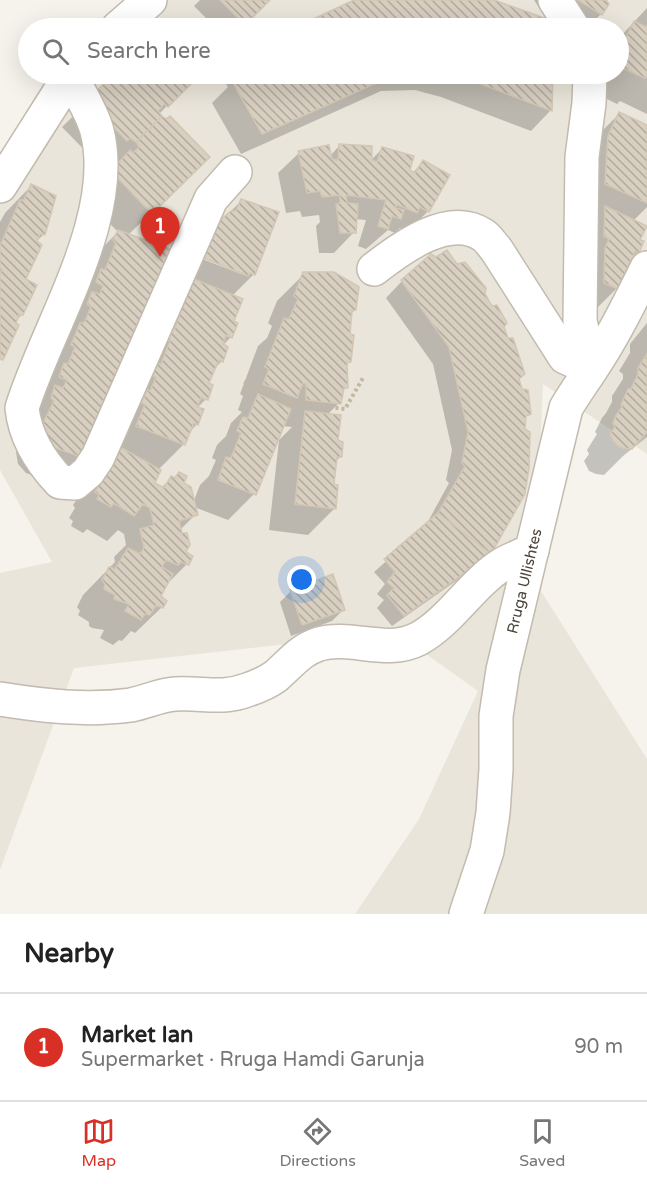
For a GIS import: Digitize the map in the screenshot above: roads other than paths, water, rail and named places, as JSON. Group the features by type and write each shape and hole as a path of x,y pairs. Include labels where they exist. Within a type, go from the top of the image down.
{"street":[{"path":"129,18 150,0"},
{"path":"555,0 567,18"},
{"path":"0,186 66,84"},
{"path":"76,84 96,130 101,157 97,198 85,249 22,408 24,424 33,443 47,469 60,482 75,483 88,472 98,456 211,199 235,172"},
{"path":"590,84 582,157 580,321 591,369"},
{"path":"374,269 399,249 446,228 460,226 484,235 496,249 565,357 591,369"},
{"name":"Rruga Ullishtes","path":"466,914 487,851 493,813 496,716 503,670 566,408 622,318 647,268"},
{"path":"0,699 72,709 131,705 176,694 207,696 241,692 274,678 294,658 308,648 321,644 391,645 405,644 417,639 435,628 503,564 532,550"}],"place":[{"name":"Market Ian","path":"160,257"}]}
